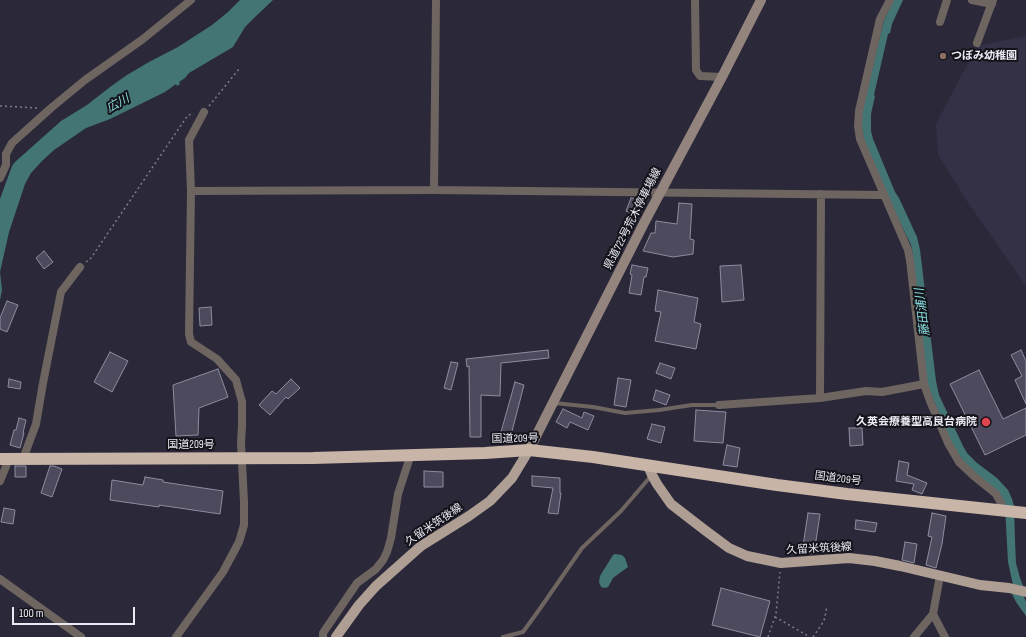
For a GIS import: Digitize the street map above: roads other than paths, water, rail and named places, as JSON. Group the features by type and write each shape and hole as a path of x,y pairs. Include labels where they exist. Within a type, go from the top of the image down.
{"highway":[{"name":"国道209号","path":"4,459 313,458 485,453 529,450 593,457 650,470 1022,513"}],"main road":[{"name":"県道722号荒木停車場線","path":"529,450 761,0"},
{"name":"久留米筑後線","path":"336,637 359,605 372,591 421,546 490,501 512,478 529,450"},
{"name":"久留米筑後線","path":"650,470 657,484 671,504 729,548 747,556 781,563 849,558 882,562 980,585 1009,588 1026,592"}],"street":[{"path":"0,178 6,165 6,154 12,143 85,80 143,39 191,0"},
{"path":"434,190 436,0"},
{"path":"695,0 696,70 700,76 722,77"},
{"path":"890,0 880,19 859,111 858,126 860,139 908,250 924,384 930,401 948,443 959,462 996,494 1001,503 1001,511"},
{"path":"940,22 947,0"},
{"path":"972,0 992,2 977,43"},
{"path":"176,637 222,572 239,542 244,526 241,443 242,402 236,380 217,359 191,342 189,334 191,190 189,140 204,112"},
{"path":"191,190 434,190 883,195"},
{"path":"820,398 821,194"},
{"path":"24,459 36,424 61,292 80,267"},
{"path":"720,405 820,398 866,391 882,392 924,384"},
{"path":"323,637 323,633 357,583 376,569 385,556 391,538 398,494 411,454"},
{"path":"0,481 4,459"},
{"path":"914,637 933,614 940,576"},
{"path":"0,580 80,637"},
{"path":"933,614 945,637"}],"lane":[{"path":"553,403 593,407 626,413 692,405 720,405"},
{"path":"519,637 582,548 621,511 650,470"},
{"path":"503,637 523,632"}],"water":[{"name":"広川","path":"240,0 273,0 245,27 233,47 189,73 179,82 180,84 177,86 176,84 165,92 110,119 86,128 54,150 42,161 31,173 25,184 9,232 0,272 0,199 12,166 15,162 61,121 87,105 127,75 178,47 212,25"},
{"name":"藤田浦川","path":"894,0 903,0 892,24 890,33 888,34 874,95 871,114 871,131 895,192 917,237 939,395 967,453 977,463 997,478 1008,490 1012,499 1014,506 1016,563 1024,588 1026,616 1012,594 1013,585 1008,562 1005,506 1003,499 967,466 959,455 950,441 927,383 911,245 888,197 864,139 862,112 884,20"},
{"path":"0,272 2,290 0,300"},
{"path":"615,554 622,555 625,558 628,567 613,578 608,587 601,587 599,582 600,576"}],"place":[{"name":"つぼみ幼稚園","path":"943,56"},
{"name":"久英会療養型高良台病院","path":"986,422"}]}
